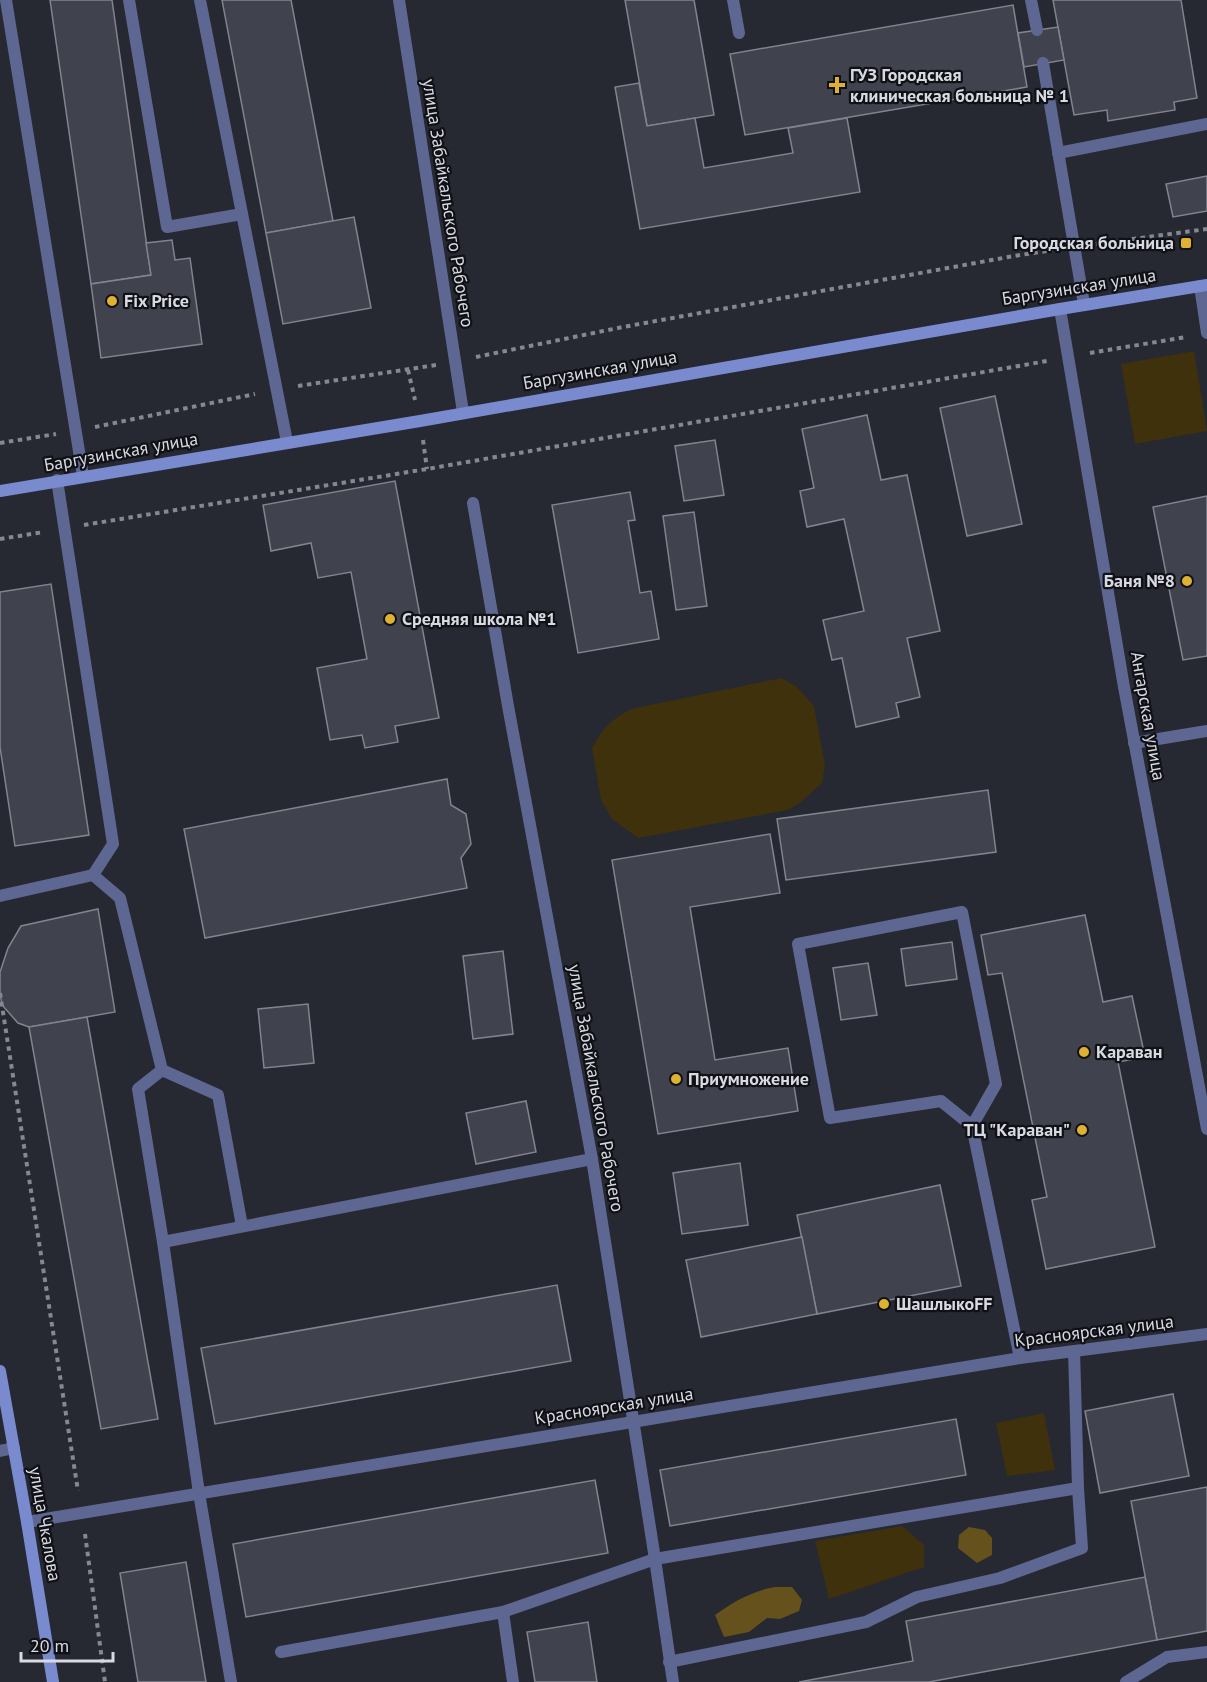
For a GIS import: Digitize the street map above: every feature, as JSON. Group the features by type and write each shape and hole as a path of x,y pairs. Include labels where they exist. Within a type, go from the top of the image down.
{"main road":[{"name":"Баргузинская улица","path":"0,491 1203,285"},
{"name":"улица Чкалова","path":"0,1371 53,1682"}],"street":[{"path":"6,0 83,476"},
{"path":"129,0 167,227 242,214"},
{"path":"200,0 287,442"},
{"name":"улица Забайкальского Рабочего","path":"399,0 463,412"},
{"path":"733,0 739,33"},
{"path":"1031,0 1037,30"},
{"path":"1043,63 1084,304"},
{"path":"1058,153 1207,124"},
{"path":"1203,285 1207,333"},
{"name":"Ангарская улица","path":"1060,309 1134,743 1207,1129"},
{"path":"0,896 93,875 113,844 57,480"},
{"name":"улица Забайкальского Рабочего","path":"472,503 592,1159 673,1682"},
{"path":"1134,743 1207,731"},
{"path":"93,875 120,898 162,1070"},
{"path":"972,1126 996,1084 962,912 798,944 830,1118 941,1101 972,1126 1020,1358"},
{"path":"162,1070 218,1095 242,1226"},
{"path":"162,1070 138,1089 163,1242 199,1493 231,1682"},
{"path":"163,1242 592,1159"},
{"name":"Красноярская улица","path":"27,1522 633,1420 1020,1358 1207,1334"},
{"path":"669,1662 866,1622 917,1596 1000,1578 1082,1548 1074,1351"},
{"path":"0,1451 14,1449"},
{"path":"281,1652 503,1612 655,1559 1078,1488"},
{"path":"503,1612 513,1682"},
{"path":"1126,1682 1167,1657 1207,1652"}],"path":[{"path":"0,443 77,431 278,389 454,362 623,327 1014,256 1207,229"},
{"path":"0,539 438,467 1207,333"},
{"path":"0,993 82,1513 105,1682"}],"shaded area":[{"path":"1194,351 1207,431 1135,444 1121,364"},
{"path":"781,678 796,686 814,706 825,765 822,783 801,802 788,810 638,838 612,819 601,800 592,748 612,721 631,709"},
{"path":"1044,1413 1055,1470 1007,1476 996,1423"},
{"path":"902,1526 924,1545 924,1567 829,1599 815,1541"},
{"path":"969,1527 985,1530 992,1538 992,1555 977,1563 958,1548 959,1535"},
{"path":"775,1587 792,1587 802,1600 799,1611 780,1619 767,1618 749,1632 724,1637 715,1615 758,1591"}],"building":[{"path":"50,0 112,0 151,275 91,284"},
{"path":"222,0 291,0 333,221 266,233"},
{"path":"625,0 694,0 714,115 647,126"},
{"path":"1053,0 1181,0 1197,98 1174,102 1175,110 1108,121 1107,110 1074,115"},
{"path":"1013,5 1027,87 745,135 730,54"},
{"path":"1058,27 1064,60 1024,67 1018,33"},
{"path":"639,83 647,126 695,118 704,168 793,153 788,128 847,118 860,192 640,229 615,87"},
{"path":"1207,176 1207,211 1173,217 1166,184"},
{"path":"354,217 371,308 283,324 266,233"},
{"path":"172,240 175,260 190,258 202,344 101,358 91,284 151,275 146,243"},
{"path":"995,396 1022,524 967,536 940,408"},
{"path":"867,415 881,480 907,475 940,631 907,638 920,697 896,703 899,717 856,727 842,658 832,660 823,620 864,611 844,519 807,527 800,491 814,488 802,429"},
{"path":"715,440 724,495 684,501 675,446"},
{"name":"Средняя школа №1","path":"395,481 439,718 395,726 398,742 365,748 362,735 330,740 317,668 367,659 351,572 318,578 311,543 271,551 263,505"},
{"path":"630,492 635,520 628,521 640,593 651,591 659,639 578,653 552,505"},
{"name":"Баня №8","path":"1207,496 1207,656 1183,660 1153,507"},
{"path":"694,512 707,606 676,610 663,516"},
{"path":"51,584 89,835 15,846 0,747 0,592"},
{"path":"447,779 451,805 466,814 471,844 461,858 467,888 205,938 184,829"},
{"path":"988,790 996,852 786,880 777,819"},
{"path":"770,834 780,893 690,907 715,1060 788,1048 798,1111 658,1134 612,860"},
{"path":"98,909 115,1012 29,1027 18,1023 2,1005 0,972 8,948 21,926"},
{"name":"ТЦ \"Караван\"","path":"1085,915 1103,1002 1132,996 1145,1057 1118,1062 1155,1247 1046,1269 1032,1200 1047,1197 1002,973 988,975 981,935"},
{"path":"952,942 957,979 906,986 901,949"},
{"path":"503,951 513,1034 473,1039 463,956"},
{"path":"868,963 877,1015 841,1020 833,968"},
{"path":"308,1004 314,1063 264,1068 258,1009"},
{"path":"87,1017 158,1419 101,1429 29,1027"},
{"path":"526,1101 536,1152 476,1164 466,1113"},
{"path":"740,1163 748,1225 682,1234 673,1173"},
{"path":"940,1185 961,1286 817,1314 797,1215"},
{"path":"802,1237 817,1314 701,1337 686,1260"},
{"path":"557,1285 571,1361 215,1424 201,1348"},
{"path":"1173,1394 1189,1476 1100,1493 1085,1411"},
{"path":"956,1419 966,1475 670,1526 660,1470"},
{"path":"595,1480 608,1553 246,1617 233,1544"},
{"path":"1207,1487 1207,1631 1157,1640 1131,1501"},
{"path":"186,1562 206,1682 138,1682 120,1573"},
{"path":"1145,1577 1157,1640 929,1682 799,1682 913,1661 906,1621"},
{"path":"588,1622 597,1682 535,1682 527,1632"}],"place":[{"name":"ГУЗ Городская клиническая больница № 1","path":"837,85"},
{"name":"Городская больница","path":"1186,243"},
{"name":"Fix Price","path":"112,301"},
{"name":"Баня №8","path":"1187,581"},
{"name":"Средняя школа №1","path":"390,619"},
{"name":"Караван","path":"1084,1052"},
{"name":"Приумножение","path":"676,1079"},
{"name":"ТЦ \"Караван\"","path":"1082,1130"},
{"name":"ШашлыкоFF","path":"884,1304"}]}
